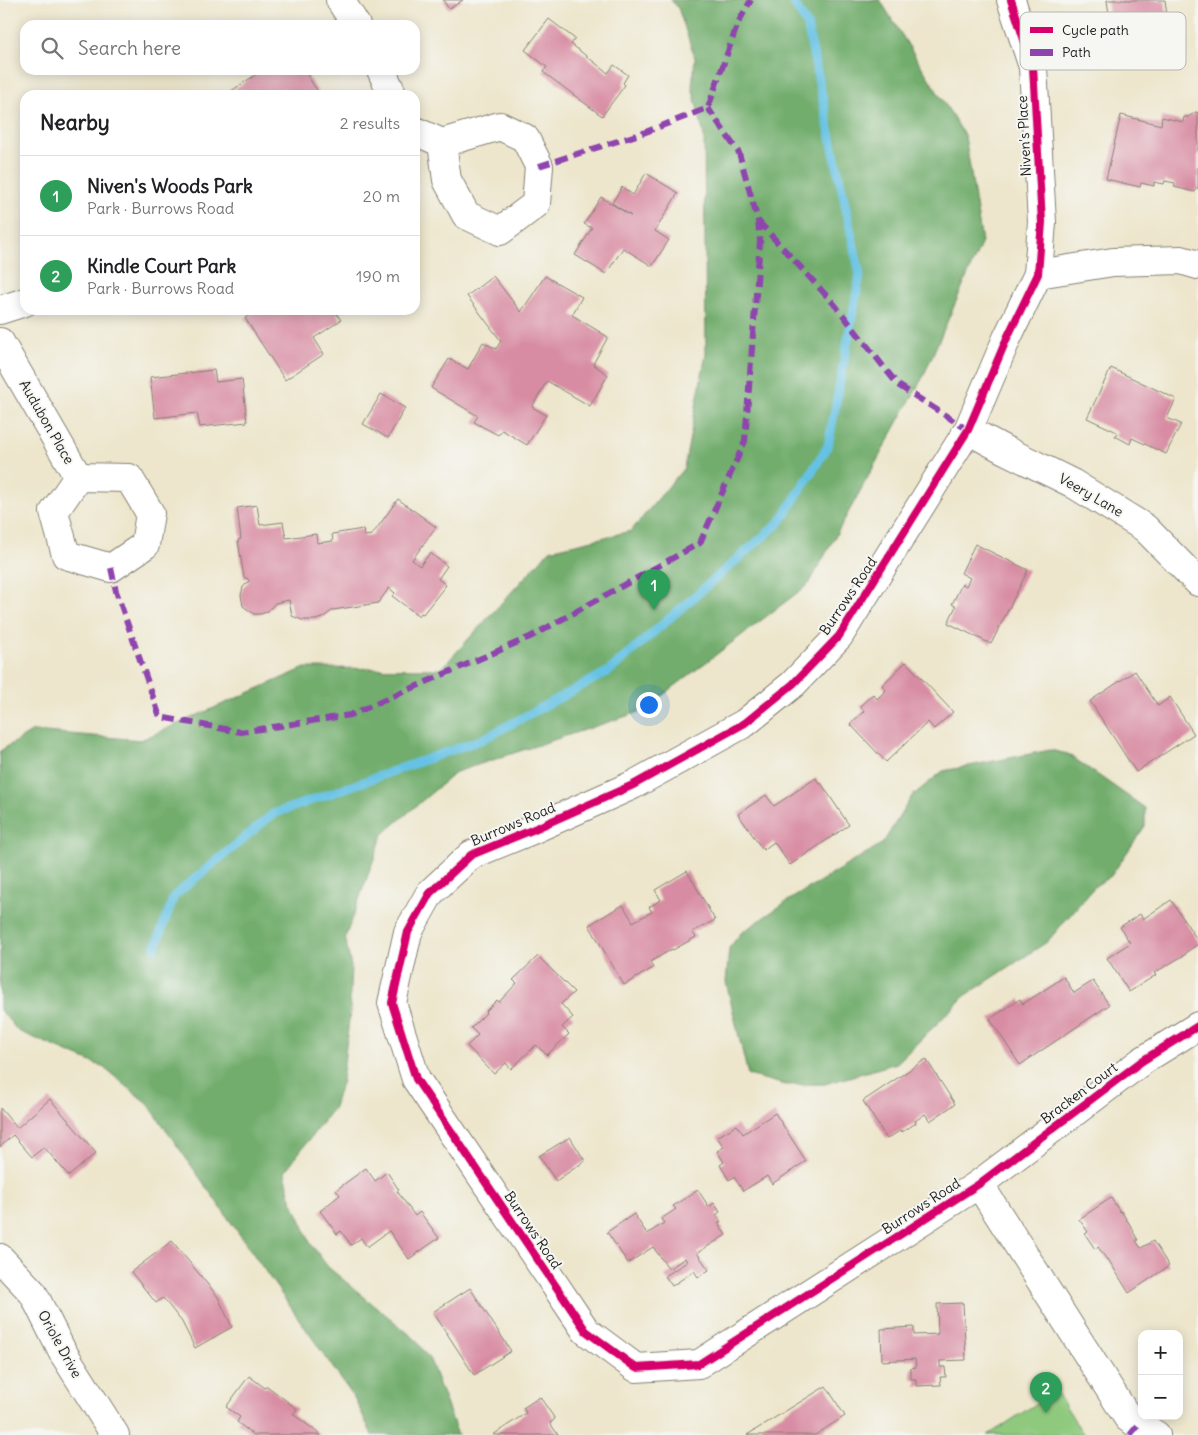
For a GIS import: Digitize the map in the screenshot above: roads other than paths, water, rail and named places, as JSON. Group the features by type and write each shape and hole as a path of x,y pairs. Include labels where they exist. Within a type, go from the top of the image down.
{"street":[{"path":"340,0 353,20"},
{"name":"Niven's Place","path":"1012,0 1020,26"},
{"name":"Niven's Place","path":"1033,70 1042,222 1038,274"},
{"path":"383,75 391,90"},
{"path":"420,133 442,144"},
{"path":"1038,274 1113,262 1181,260 1198,265"},
{"name":"Burrows Road","path":"1038,274 1007,338 968,430 839,636 793,684 746,724 632,785 471,855 430,893 408,932 392,1003 416,1079 586,1331 636,1368 699,1364 979,1184 1128,1418 1156,1435"},
{"path":"0,310 20,304"},
{"name":"Audubon Place","path":"0,342 78,477"},
{"name":"Veery Lane","path":"968,430 1072,483 1145,528 1198,582"},
{"name":"Bracken Court","path":"979,1184 1142,1061 1198,1026"},
{"name":"Oriole Drive","path":"0,1258 33,1293 62,1351 115,1435"}],"waterway":[{"path":"155,948 174,896 273,814 483,739 609,671 780,522 828,446 860,275 807,25 792,0"}],"place":[{"name":"Niven's Woods Park","path":"654,610"},
{"name":"Kindle Court Park","path":"1046,1413"}]}
